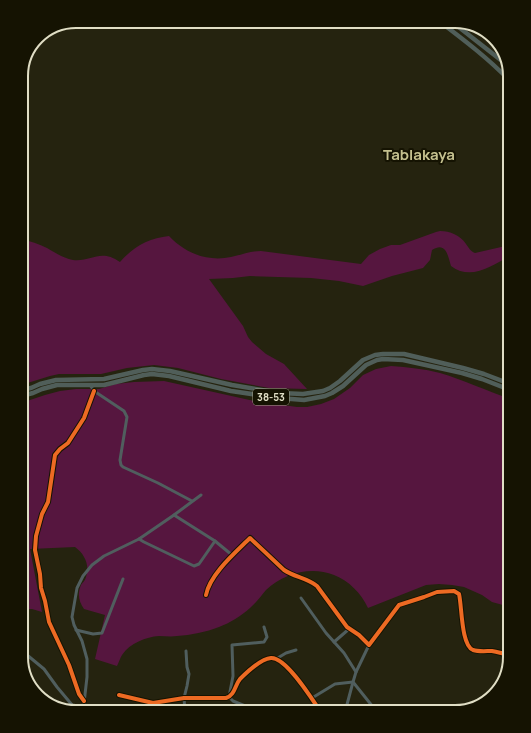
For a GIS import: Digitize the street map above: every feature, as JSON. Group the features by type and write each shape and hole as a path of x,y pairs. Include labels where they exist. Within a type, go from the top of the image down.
{"main road":[{"path":"449,28 477,50 503,74"},
{"path":"460,28 500,59"},
{"name":"38-53","path":"28,389 56,380 104,379 152,369 170,371 232,385 280,393 303,394 330,388 363,360 382,354 404,354 470,370 503,382"},
{"name":"38-53","path":"28,394 57,385 104,385 152,374 169,376 231,391 304,400 325,396 332,393 343,386 366,364 383,359 403,360 482,379 503,387"}],"street":[{"path":"90,385 94,390 127,414 120,460 121,465 192,501"},
{"path":"84,701 79,694 69,665 49,622 34,550 42,514 48,502 55,455 68,443 84,418 94,390"},
{"path":"83,705 87,677 87,659 82,641 76,630 72,617 76,588 92,565 104,556 139,539 201,495"},
{"path":"174,515 215,541 232,555"},
{"path":"206,595 212,580 232,555 250,538 284,570 317,586 344,624 359,635 369,645"},
{"path":"139,539 194,566 200,564 215,541"},
{"path":"76,630 93,634 102,633 123,579"},
{"path":"347,705 356,672 369,645 399,605 437,592 454,591 459,594 462,624 467,645 471,649 476,651 493,651 503,653"},
{"path":"301,598 326,633 344,653 356,672"},
{"path":"229,697 233,676 232,645 264,642 267,637 264,627"},
{"path":"334,642 349,629"},
{"path":"276,659 286,653 296,650"},
{"path":"184,705 184,698 189,674 186,651"},
{"path":"28,655 44,669 72,705"},
{"path":"119,695 153,703 184,698 225,698 232,694 239,680 252,669 271,658 282,663 292,673 302,684 316,705"},
{"path":"312,698 335,684 353,682"},
{"path":"353,682 371,705"},
{"path":"229,697 233,701 243,705"}],"shaded area":[{"path":"436,232 447,232 458,236 475,253 503,247 503,260 488,268 473,272 466,272 451,266 446,251 440,247 432,250 430,260 423,268 392,276 363,286 339,281 311,278 250,276 209,279 243,326 252,342 266,354 284,364 307,389 269,388 221,379 178,368 154,365 127,368 101,374 59,374 28,383 28,241 41,245 63,257 73,260 107,256 120,262 130,252 142,244 169,236 182,247 197,255 205,257 222,258 261,251 361,264 369,255 380,249 391,245 400,245"},
{"path":"391,366 428,370 458,379 503,396 503,605 492,602 482,595 464,587 439,584 426,585 368,608 350,584 325,572 307,571 289,575 273,584 247,611 223,625 193,634 159,636 139,641 125,651 117,666 95,659 105,615 84,609 81,604 79,592 81,585 86,578 87,565 82,553 75,547 30,549 42,612 28,609 28,401 60,391 99,389 116,384 134,382 164,381 254,401 307,407 334,399 350,388 363,375 376,369"}],"cycle path":[{"path":"84,701 79,694 69,665 49,622 41,588 35,550 36,536 42,514 48,502 55,455 68,443 84,418 94,391"},
{"path":"206,595 208,587 218,571 250,538 284,570 317,586 347,627 359,635 369,645 399,605 437,592 454,591 459,594 464,633 469,647 475,651 492,651 503,653"},
{"path":"119,695 153,703 184,698 226,698 231,695 238,681 246,673 259,663 271,658 277,659 291,671 316,705"}],"district":[{"name":"Tablakaya","path":"419,155"}]}
